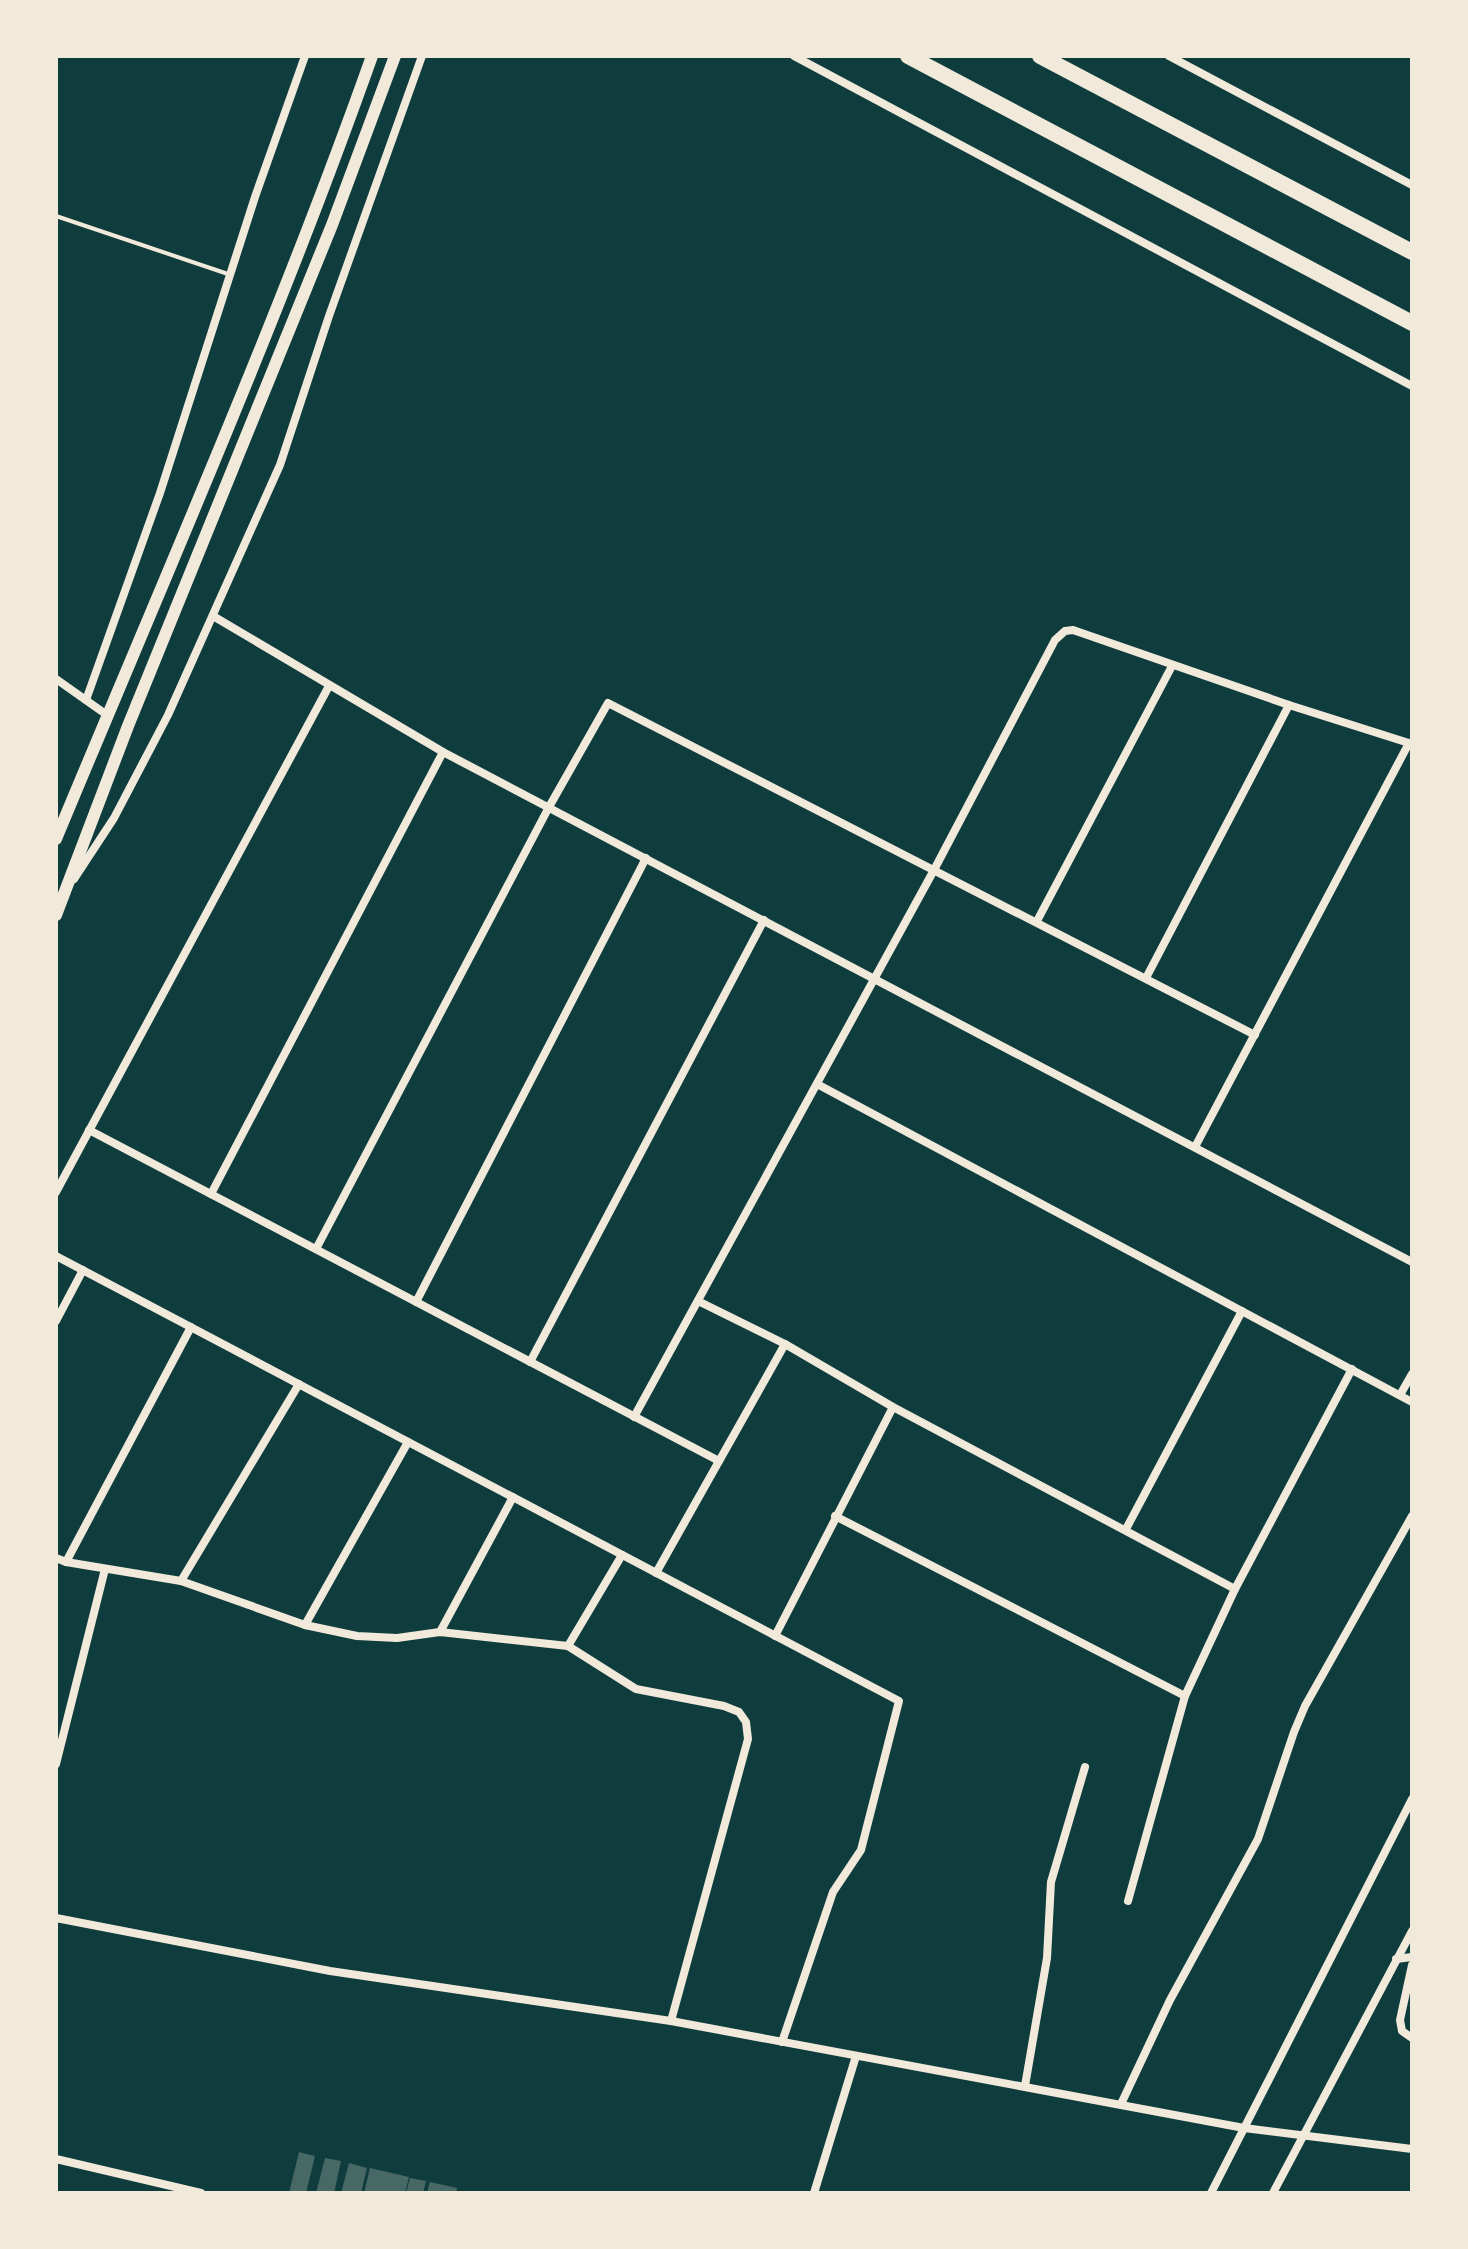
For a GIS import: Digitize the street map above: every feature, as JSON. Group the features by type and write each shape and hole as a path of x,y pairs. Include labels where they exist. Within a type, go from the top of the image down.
{"highway":[{"path":"908,56 1412,323"},
{"path":"1040,56 1412,252"}],"main road":[{"path":"56,839 186,532 312,217 372,56"},
{"path":"56,915 128,726 332,225 395,56"}],"street":[{"path":"86,700 160,493 229,275 305,56"},
{"path":"61,900 133,783 189,673 280,465 329,316 422,56"},
{"path":"794,56 1412,386"},
{"path":"1169,56 1412,185"},
{"path":"213,616 443,752 1412,1262"},
{"path":"634,1417 934,870 1055,640 1065,631 1073,630 1172,666 1410,743 1195,1147"},
{"path":"1037,921 1172,666"},
{"path":"56,679 107,715"},
{"path":"56,1192 329,686"},
{"path":"316,1249 549,807 608,703 1255,1035"},
{"path":"1146,978 1289,705"},
{"path":"211,1194 443,752"},
{"path":"416,1302 646,858"},
{"path":"530,1362 764,920"},
{"path":"817,1084 1412,1402"},
{"path":"89,1130 719,1461"},
{"path":"56,1256 899,1701 861,1850 833,1892 782,2042"},
{"path":"56,1321 83,1270"},
{"path":"698,1301 785,1344 893,1407 1235,1589"},
{"path":"1126,1529 1242,1311"},
{"path":"66,1562 191,1327"},
{"path":"656,1573 785,1344"},
{"path":"1128,1901 1185,1696 1235,1589 1352,1369"},
{"path":"1400,1395 1412,1374"},
{"path":"181,1581 299,1384"},
{"path":"775,1636 893,1407"},
{"path":"305,1625 408,1442"},
{"path":"440,1632 513,1497"},
{"path":"835,1516 1185,1696"},
{"path":"1121,2104 1170,2000 1258,1839 1299,1719 1412,1516"},
{"path":"568,1646 622,1555"},
{"path":"56,1558 181,1581 305,1625 357,1636 397,1638 440,1632 568,1646 636,1689 724,1706 739,1712 746,1722 748,1739 671,2021"},
{"path":"56,1764 105,1569"},
{"path":"1025,2086 1047,1958 1051,1882 1085,1767"},
{"path":"1211,2193 1412,1799"},
{"path":"56,1918 330,1971 671,2021 1244,2128 1412,2149"},
{"path":"1273,2193 1412,1931"},
{"path":"1396,1959 1412,1957"},
{"path":"1412,1965 1400,2020 1402,2031 1412,2038"},
{"path":"814,2193 856,2056"},
{"path":"56,2159 201,2193"}],"lane":[{"path":"56,216 229,275"}],"building":[{"path":"299,2152 315,2156 306,2193 289,2193"},
{"path":"325,2158 341,2161 334,2193 316,2193"},
{"path":"349,2163 367,2168 361,2193 341,2193"},
{"path":"370,2168 409,2177 405,2193 364,2193"},
{"path":"410,2178 426,2181 423,2193 406,2193"},
{"path":"430,2182 457,2188 456,2193 427,2193"}]}
